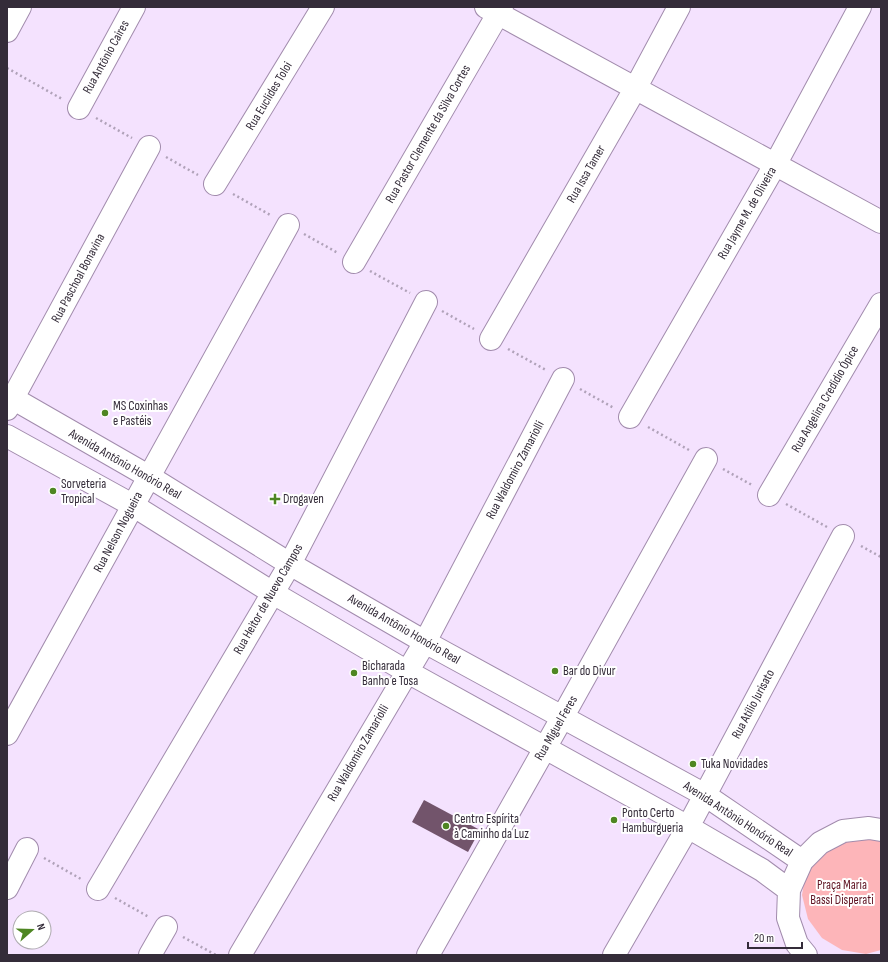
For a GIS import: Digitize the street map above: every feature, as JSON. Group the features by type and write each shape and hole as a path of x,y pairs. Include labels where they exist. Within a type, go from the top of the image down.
{"street":[{"path":"7,31 20,7"},
{"name":"Rua Antônio Caires","path":"78,108 134,7"},
{"name":"Rua Euclides Toloi","path":"215,184 323,7"},
{"name":"Rua Issa Tamer","path":"491,339 635,89 679,7"},
{"name":"Rua Jayme M. de Oliveira","path":"630,417 775,165 860,7"},
{"path":"495,9 635,89 881,222"},
{"name":"Rua Pastor Clemente da Silva Cortes","path":"354,262 495,9"},
{"name":"Rua Paschoal Bonavina","path":"9,401 149,147"},
{"name":"Rua Nelson Nogueira","path":"7,734 134,506 148,476 288,225"},
{"name":"Rua Heitor de Nuevo Campos","path":"98,889 290,564 426,302"},
{"name":"Rua Angelina Credidio Ópice","path":"769,495 881,304"},
{"name":"Rua Waldomiro Zamariolli","path":"240,955 406,671 425,642 563,379"},
{"name":"Avenida Antônio Honório Real","path":"9,401 148,476 290,564 425,642 705,795 802,861"},
{"path":"7,436 134,506 273,593 406,671 688,827 762,870 789,890"},
{"name":"Rua Miguel Feres","path":"428,955 706,459"},
{"name":"Rua Atílio Jurisato","path":"614,955 688,827 843,536"},
{"path":"806,955 797,944 788,918 789,890 802,861 820,842 843,831 869,828 881,830"},
{"path":"7,888 28,849"},
{"path":"150,955 166,927"}],"green space":[{"name":"Praça Maria Bassi Disperati","path":"881,835 881,950 866,954 842,950 822,938 808,919 802,895 806,872 837,837"}],"building":[{"name":"Centro Espírita à Caminho da Luz","path":"424,800 480,830 468,852 412,822"}],"place":[{"name":"MS Coxinhas e Pastéis","path":"105,413"},
{"name":"Sorveteria Tropical","path":"53,491"},
{"name":"Drogaven","path":"275,499"},
{"name":"Bar do Divur","path":"555,671"},
{"name":"Bicharada Banho e Tosa","path":"354,673"},
{"name":"Tuka Novidades","path":"693,764"},
{"name":"Ponto Certo Hamburgueria","path":"614,820"},
{"name":"Centro Espírita à Caminho da Luz","path":"446,826"}]}
